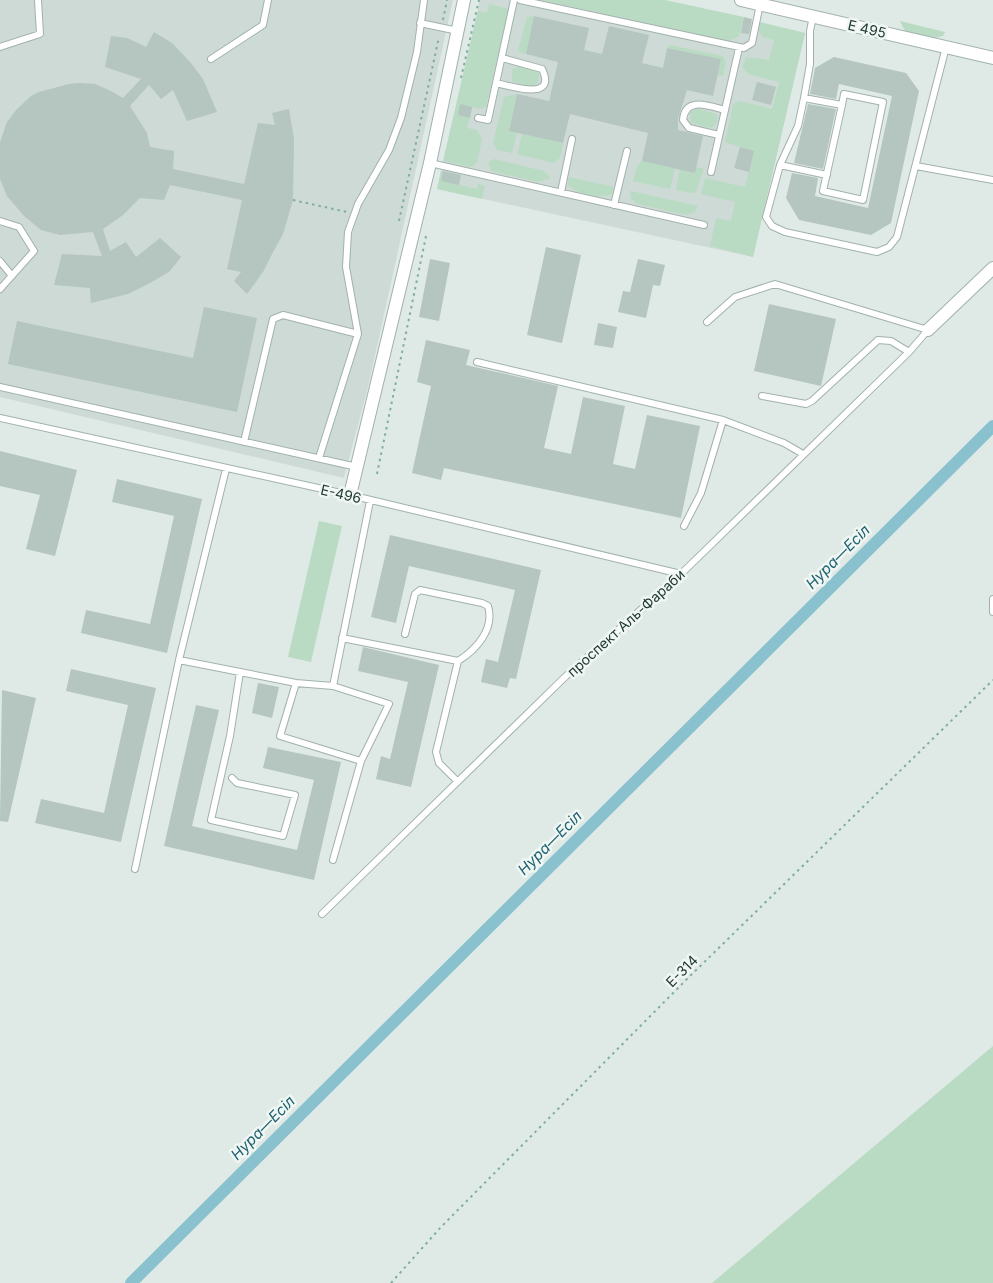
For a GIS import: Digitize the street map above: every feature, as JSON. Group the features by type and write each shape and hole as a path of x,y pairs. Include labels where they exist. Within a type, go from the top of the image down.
{"street":[{"path":"350,495 430,162 464,0"},
{"name":"E 495","path":"741,0 993,58"},
{"path":"928,330 993,268"}],"lane":[{"path":"0,47 40,34 38,0"},
{"path":"211,59 263,25 268,0"},
{"path":"319,458 358,334 346,267 348,232 354,213 374,172 389,150 401,118 417,52 424,0"},
{"path":"478,118 488,120 514,0"},
{"path":"520,0 739,48 749,46 752,43 760,4"},
{"path":"813,16 810,32 810,64 798,126 780,165 766,217 772,226 785,232 877,252 889,247 897,237 946,47"},
{"path":"420,24 458,31"},
{"path":"710,172 739,48"},
{"path":"496,83 535,91 541,88 545,81 542,69 502,58"},
{"path":"844,94 882,102 863,200 823,191 842,105 844,94"},
{"path":"804,98 842,105"},
{"path":"719,135 689,128 682,120 684,112 689,106 698,104 725,110"},
{"path":"561,192 572,139"},
{"path":"614,204 627,151"},
{"path":"430,162 704,225"},
{"path":"780,165 827,175"},
{"path":"916,166 993,180"},
{"path":"0,221 19,227 34,251 0,290"},
{"path":"0,261 12,276"},
{"path":"708,322 735,297 775,284 928,330"},
{"path":"244,442 273,319 283,315 358,334"},
{"name":"проспект Аль-Фараби","path":"322,914 566,676 681,574 909,352 928,330"},
{"path":"762,396 806,404 812,401 878,340 890,341 909,352"},
{"path":"477,362 723,420 784,443 803,454"},
{"path":"0,387 358,467"},
{"name":"E-496","path":"0,418 350,495 681,574"},
{"path":"684,526 701,493 723,420"},
{"path":"135,869 179,660 226,469"},
{"path":"333,686 370,501"},
{"path":"342,638 458,661 472,653 484,636 489,612 488,606 482,603 420,590 415,594 405,634"},
{"path":"993,599 993,612"},
{"path":"179,660 296,683 333,686 388,704 361,761 333,860"},
{"path":"457,781 439,763 436,752 458,661"},
{"path":"232,778 237,783 295,795 283,836 211,820 230,736 240,672"},
{"path":"296,683 280,736 361,761"}],"path":[{"path":"399,221 447,0"},
{"path":"460,85 479,0"},
{"path":"293,200 354,213"},
{"path":"377,474 427,229"},
{"name":"E-314","path":"391,1283 441,1227 661,1006 993,680"}],"shaded area":[{"path":"0,0 453,0 369,383 344,478 0,397"},
{"path":"480,0 660,0 805,33 753,257 437,189"}],"green space":[{"path":"540,0 665,0 744,17 739,36 729,41"},
{"path":"489,4 509,9 486,106 481,109 472,107 467,128 477,130 482,139 477,163 471,167 443,161 478,11 487,13"},
{"path":"534,16 526,54 521,53 518,50 527,17"},
{"path":"900,21 945,32 943,36 934,38 906,33"},
{"path":"760,22 805,33 753,257 710,246 716,218 731,221 735,202 701,194 705,178 745,187 754,151 725,142 733,104 740,101 772,109 779,82 748,74 742,67 746,57 769,60 774,40 762,37 759,30"},
{"path":"670,45 723,56 726,62 723,76 717,75 721,59 667,48"},
{"path":"519,66 535,70 539,74 538,82 532,87 512,81 512,70"},
{"path":"517,94 509,131 517,133 512,153 497,150 493,143 504,97"},
{"path":"697,108 716,114 716,124 710,128 691,123 690,112"},
{"path":"522,134 563,143 560,158 554,163 517,154"},
{"path":"494,159 544,171 551,178 538,182 491,171 488,162"},
{"path":"642,161 675,168 670,189 633,181 637,166"},
{"path":"696,167 704,169 696,192 676,190 680,169 695,173"},
{"path":"441,171 443,171 442,181 477,189 478,184 485,186 482,199 437,189"},
{"path":"568,177 614,187 612,194 596,196 576,191 568,185"},
{"path":"630,191 698,206 694,212 686,215 637,204 631,199"},
{"path":"319,521 342,526 311,662 288,657"},
{"path":"993,1046 993,1283 712,1283"}],"building":[{"path":"534,16 589,28 584,50 602,54 609,26 649,35 642,63 663,68 667,48 721,59 713,96 687,90 678,119 678,130 703,136 695,173 642,161 648,133 570,114 563,143 509,131 517,94 549,101 558,62 526,54"},
{"path":"744,17 752,19 749,34 741,33"},
{"path":"154,32 172,43 191,63 203,79 217,112 187,121 173,90 161,99 149,85 130,106 147,133 150,147 174,151 173,169 244,184 258,123 275,125 272,113 289,109 294,139 293,200 283,234 263,272 247,294 234,281 241,272 227,269 242,200 170,185 164,200 140,198 123,215 103,229 110,251 126,242 136,257 160,238 181,257 169,272 148,284 128,294 91,303 90,288 54,285 62,254 102,256 93,232 60,235 41,230 24,216 7,196 0,179 0,142 7,122 17,109 31,96 39,92 69,84 95,84 123,98 141,79 105,67 111,36 127,38 146,47"},
{"path":"834,57 906,73 919,91 891,223 871,235 799,220 786,198 792,173 818,178 815,196 868,208 892,96 839,84 836,99 810,94 815,68"},
{"path":"757,82 776,87 771,105 752,100"},
{"path":"460,104 472,107 470,118 458,115"},
{"path":"808,104 836,109 823,169 794,163"},
{"path":"740,147 754,151 749,172 734,168"},
{"path":"443,171 461,175 459,185 441,181"},
{"path":"546,247 581,255 562,343 527,335"},
{"path":"430,259 450,263 439,321 419,317"},
{"path":"638,259 665,265 660,286 653,285 646,318 618,312 623,291 630,292"},
{"path":"769,304 836,319 821,386 754,371"},
{"path":"204,307 257,318 237,412 8,364 17,321 193,358"},
{"path":"598,323 617,327 613,348 594,345"},
{"path":"426,340 470,350 466,365 558,386 544,448 571,454 583,397 625,406 613,464 635,469 647,415 700,426 681,518 444,468 441,480 412,473 431,386 417,382"},
{"path":"0,451 77,470 55,556 26,549 40,495 0,486"},
{"path":"117,479 202,499 167,653 81,633 86,610 150,624 174,516 112,502"},
{"path":"390,535 541,570 516,679 510,678 507,688 481,682 486,659 498,662 515,590 409,566 396,623 371,617"},
{"path":"363,647 439,665 411,787 376,779 381,756 390,759 408,682 358,671"},
{"path":"71,669 156,688 121,842 35,823 41,799 104,813 128,705 66,691"},
{"path":"258,683 279,687 272,718 252,713"},
{"path":"2,690 36,698 8,822 0,821"},
{"path":"196,705 219,710 192,826 297,850 314,780 263,768 268,747 341,762 314,880 164,846"}],"waterway":[{"name":"Нура—Есіл","path":"131,1283 993,426"}]}
